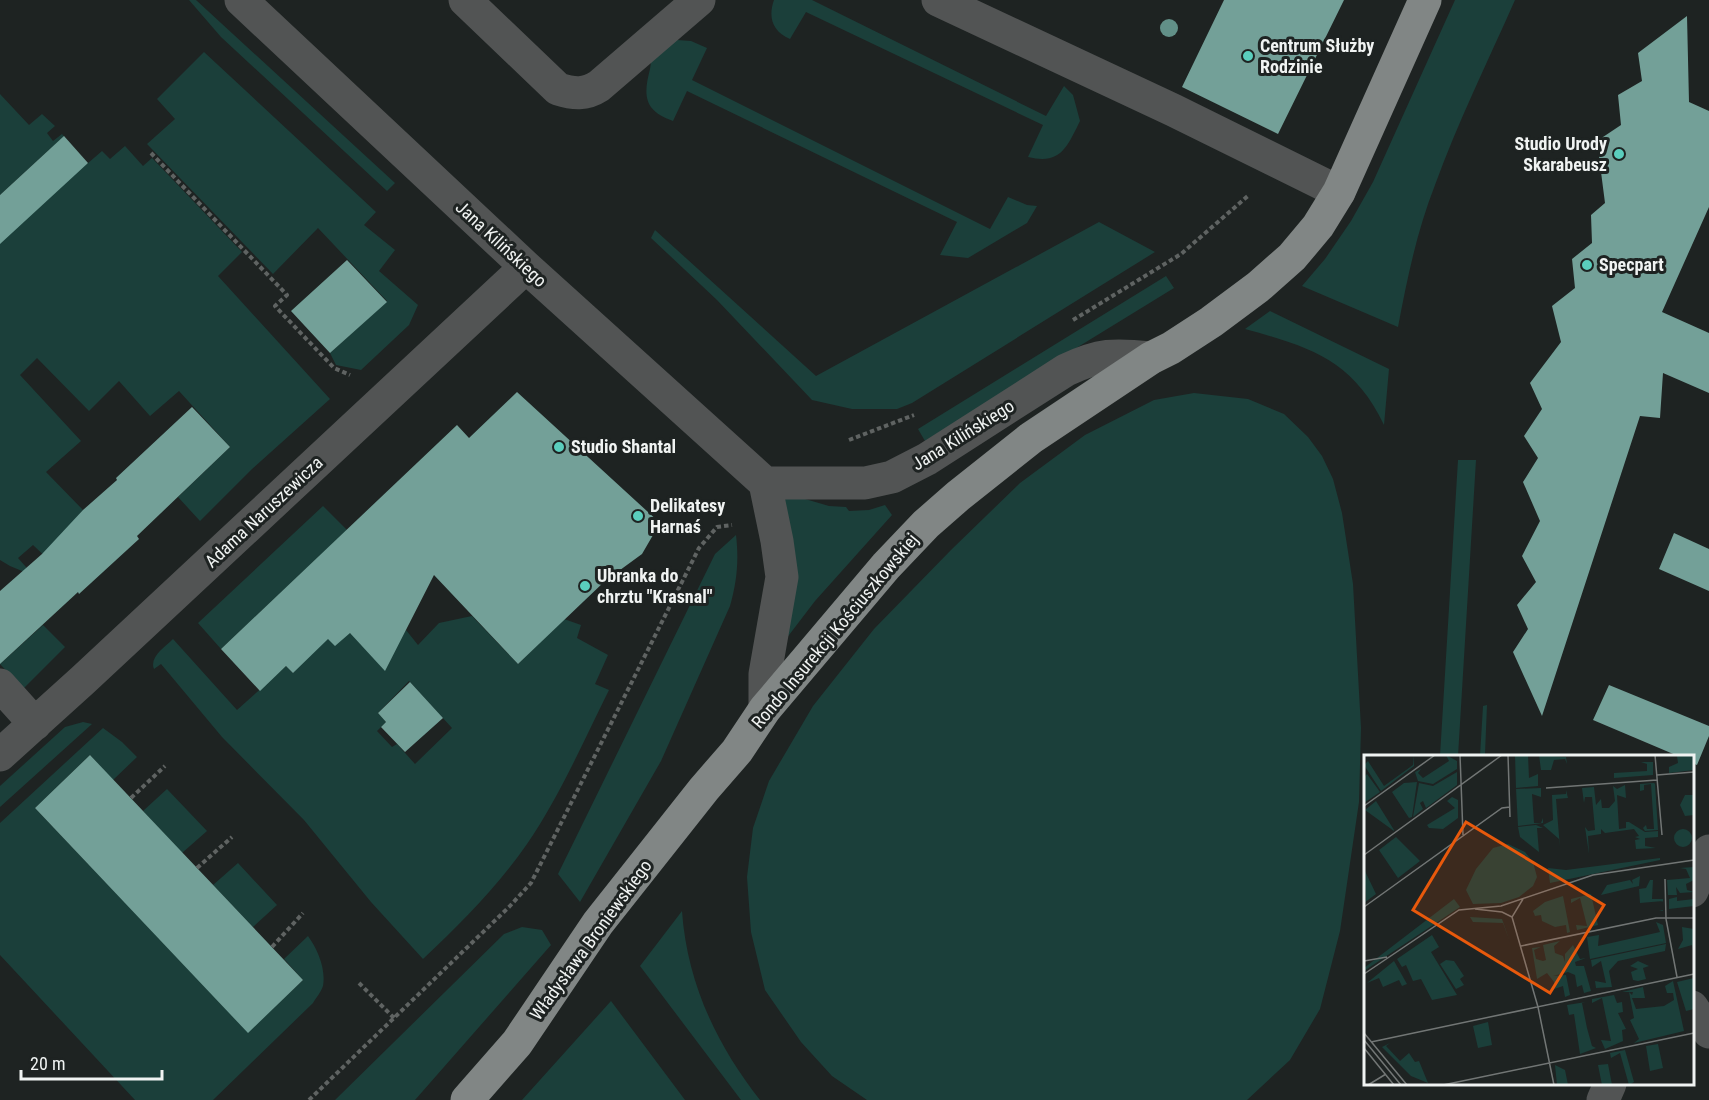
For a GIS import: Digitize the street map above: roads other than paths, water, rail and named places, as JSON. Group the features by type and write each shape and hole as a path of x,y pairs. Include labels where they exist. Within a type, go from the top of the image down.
{"main road":[{"path":"1161,353 1211,322 1284,265 1318,226 1339,192 1425,0"},
{"name":"Rondo Insurekcji Kościuszkowskiej","path":"737,751 765,709 886,566 926,524 1031,438 1161,353"},
{"name":"Władysława Broniewskiego","path":"467,1100 517,1043 598,923 737,751"}],"street":[{"name":"Jana Kilińskiego","path":"241,0 526,267 765,483 865,483 892,477 927,459 1066,370 1088,359 1115,354 1161,353"},
{"path":"465,0 558,89 573,94 589,93 599,86 699,0"},
{"path":"938,0 1173,110 1339,192"},
{"name":"Adama Naruszewicza","path":"0,755 526,267"},
{"path":"765,483 782,578 765,674 765,709"},
{"path":"0,686 34,724"},
{"path":"1694,886 1709,851"},
{"path":"1694,1010 1709,1032"},
{"path":"1603,1100 1609,1085"}],"place":[{"name":"Centrum Służby Rodzinie","path":"1248,56"},
{"name":"Studio Urody Skarabeusz","path":"1619,154"},
{"name":"Specpart","path":"1587,265"},
{"name":"Studio Shantal","path":"559,447"},
{"name":"Delikatesy Harnaś","path":"638,516"},
{"name":"Ubranka do chrztu \"Krasnal\"","path":"585,586"}]}
